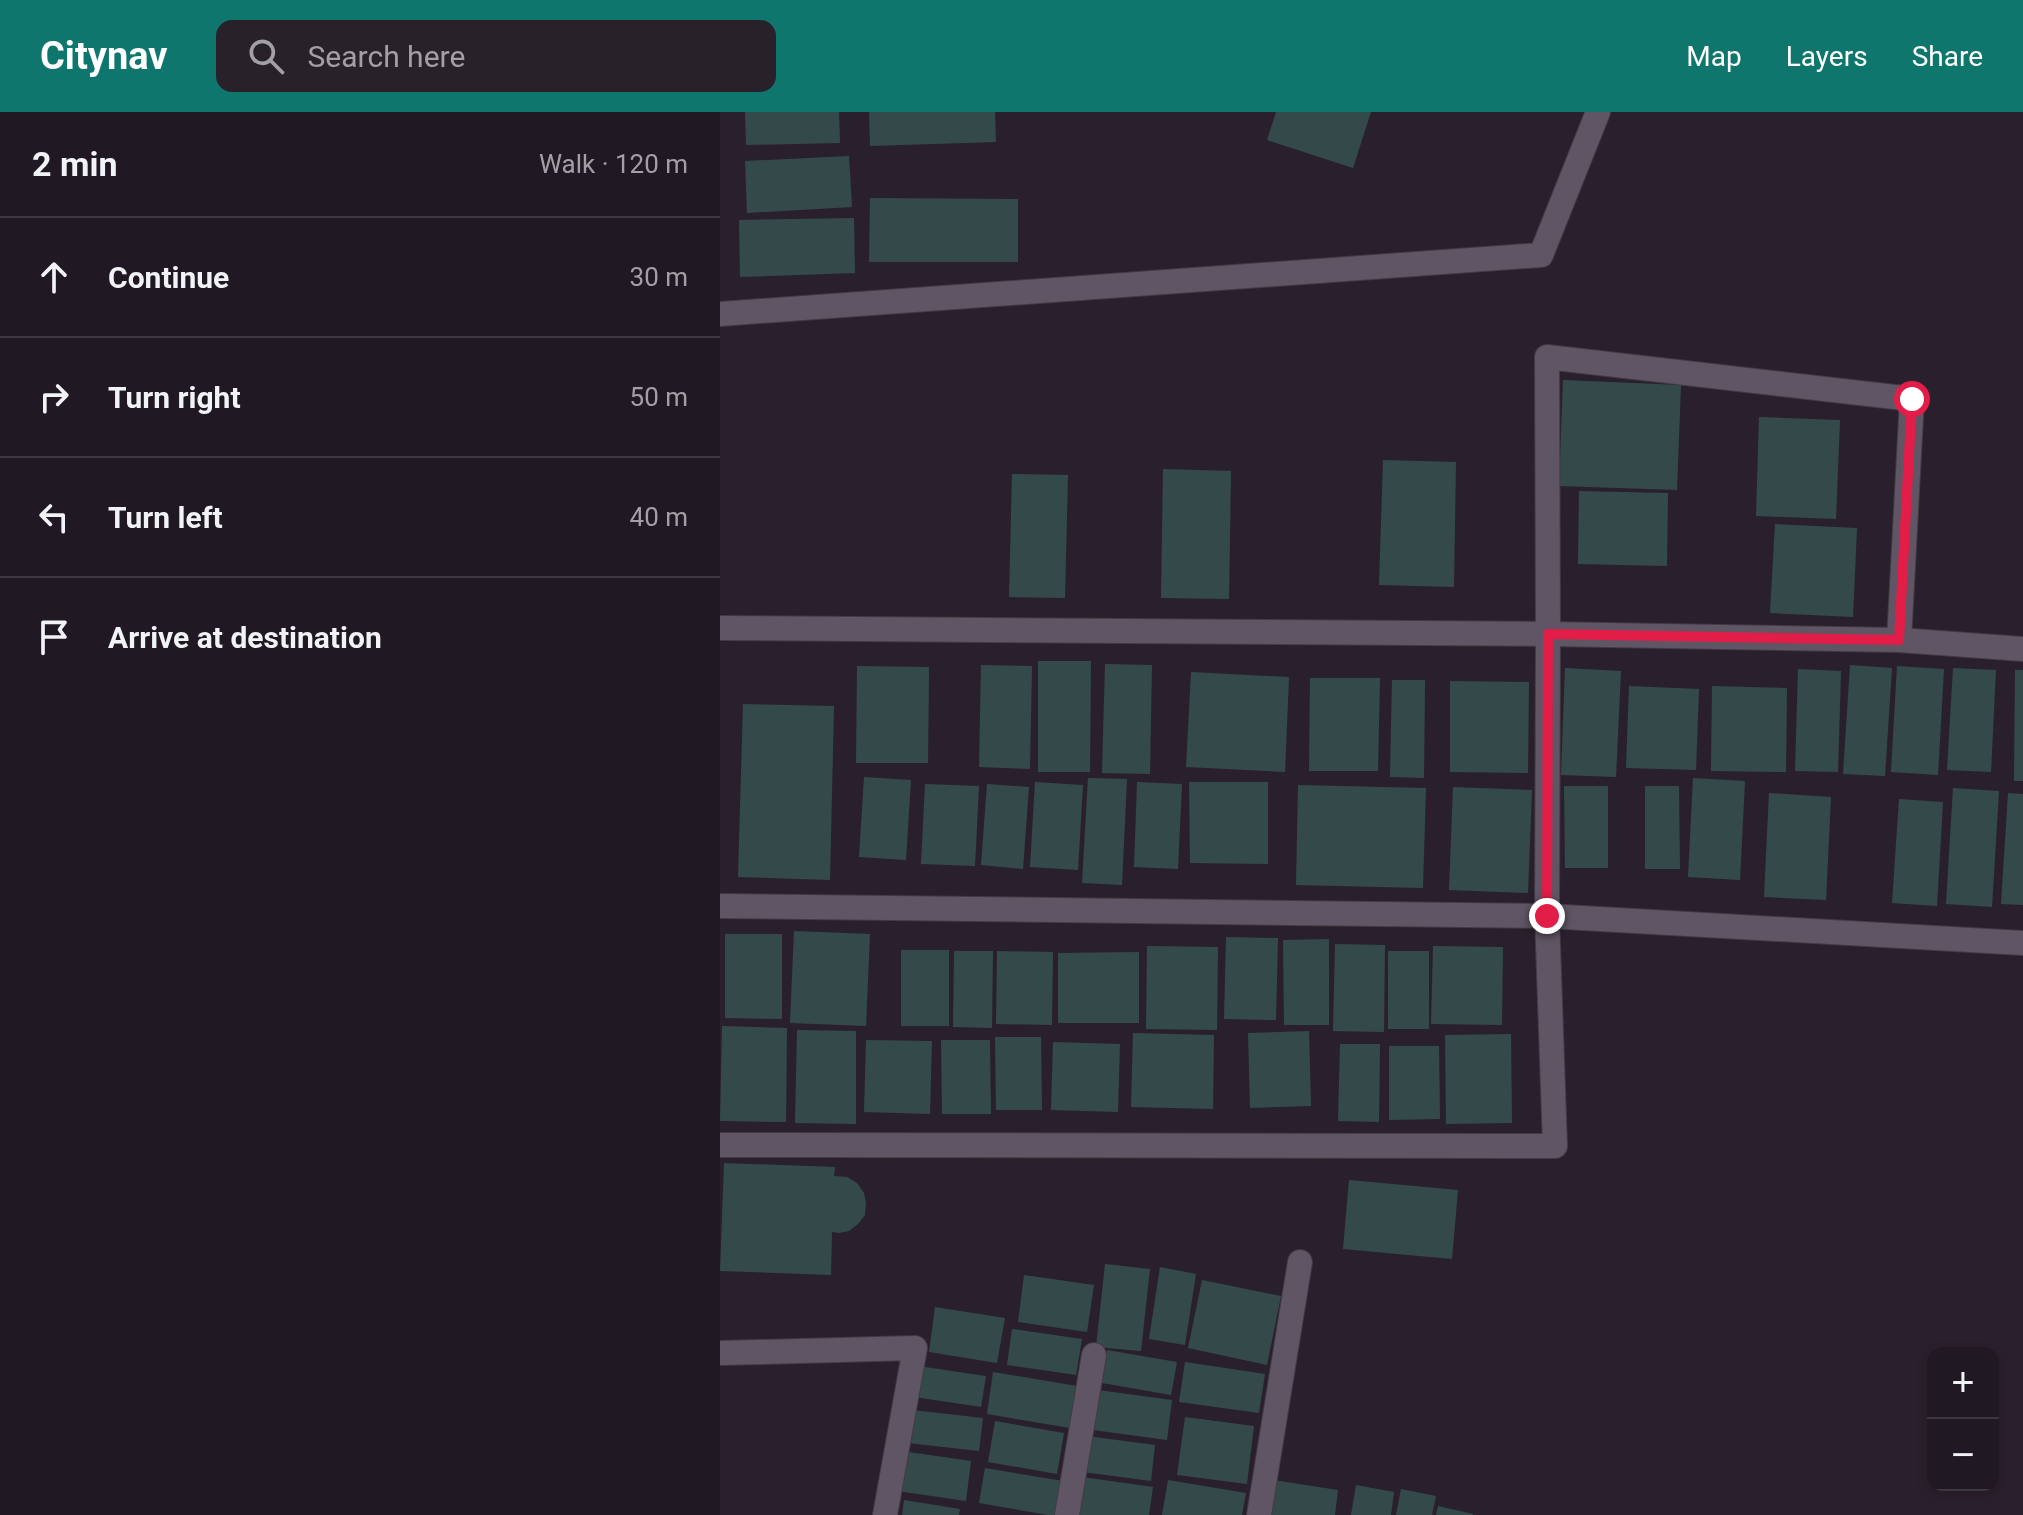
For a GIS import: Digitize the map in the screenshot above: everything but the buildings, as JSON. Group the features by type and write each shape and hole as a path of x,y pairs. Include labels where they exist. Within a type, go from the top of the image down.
{"street":[{"path":"720,314 1541,255 1598,112"},
{"path":"720,1145 1555,1146 1547,916 1547,357 1912,399 1899,640"},
{"path":"720,628 1548,634 1899,640 2023,649"},
{"path":"720,906 1547,916 2023,943"},
{"path":"1259,1515 1300,1262"},
{"path":"720,1353 915,1348 885,1515"},
{"path":"1067,1515 1094,1355"}],"route":[{"path":"1547,916 1548,634 1899,640 1912,399"}]}
